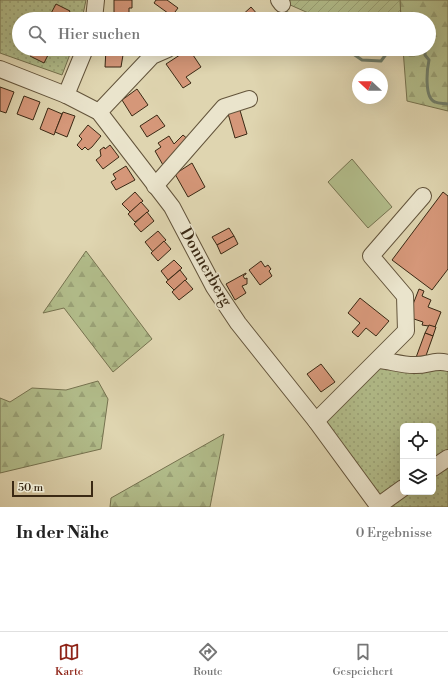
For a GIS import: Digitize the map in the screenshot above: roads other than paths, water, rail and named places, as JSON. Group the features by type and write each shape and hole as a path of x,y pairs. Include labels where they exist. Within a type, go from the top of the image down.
{"street":[{"path":"95,12 96,0"},
{"path":"66,96 82,56"},
{"path":"99,112 152,56"},
{"name":"Donnerberg","path":"0,70 66,96 99,112 172,208 214,287 238,322 316,421 377,506"},
{"path":"155,186 224,107 249,99"},
{"path":"316,421 379,360 406,331 405,296 371,256 423,196"},
{"path":"379,360 414,365 426,365 438,360 448,363"},
{"path":"436,466 448,458"},
{"path":"377,506 400,490"}],"waterway":[{"path":"356,56 362,60 381,61 385,56"},
{"path":"426,56 429,60 427,83 429,95 435,102 448,104"}]}
